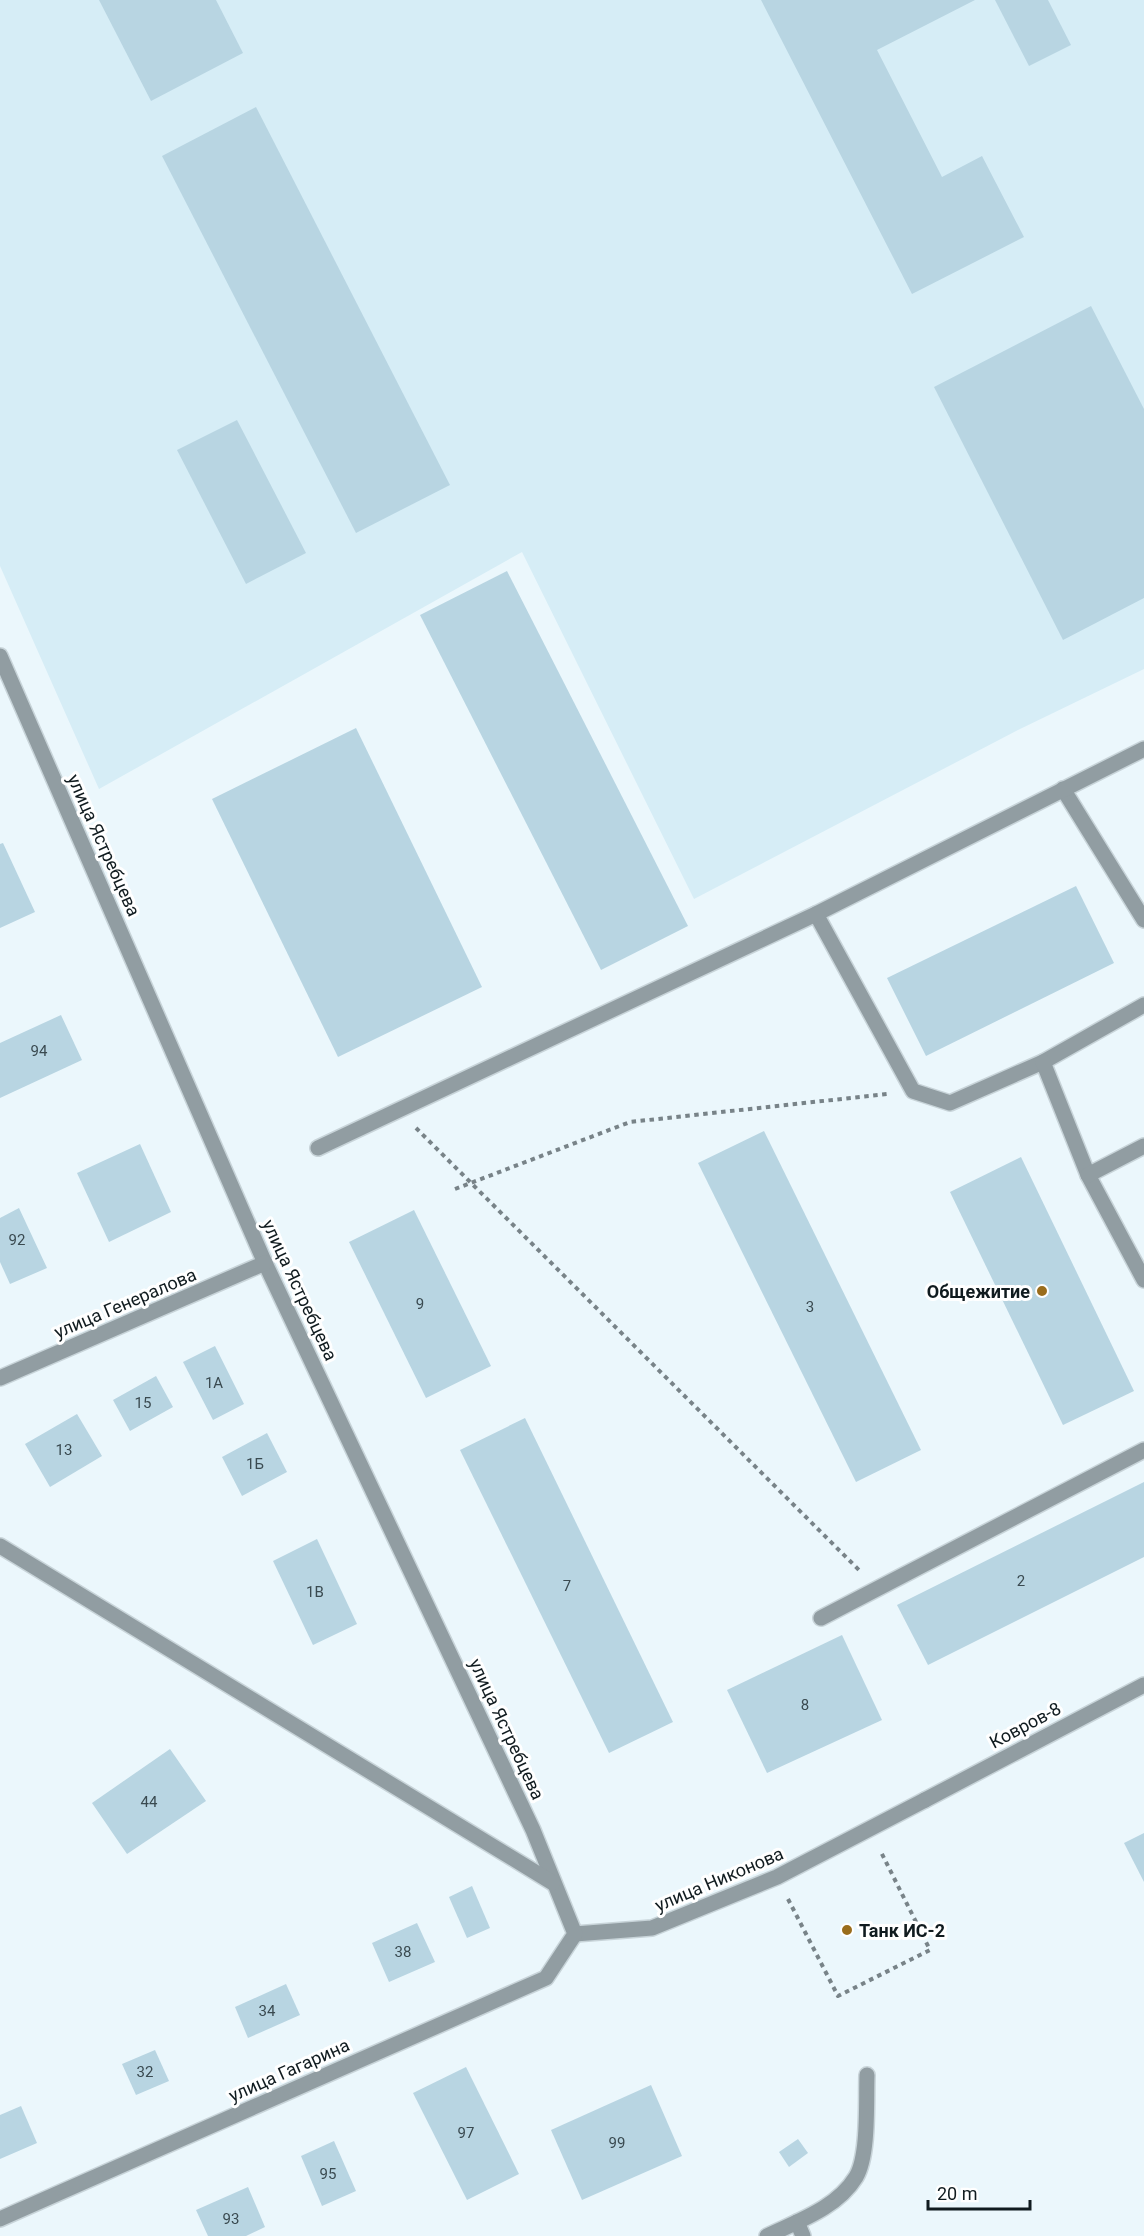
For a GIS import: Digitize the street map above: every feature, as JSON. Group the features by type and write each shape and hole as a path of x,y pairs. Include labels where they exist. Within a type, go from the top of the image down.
{"street":[{"name":"улица Ястребцева","path":"0,656 265,1263 533,1830 575,1935"},
{"path":"318,1148 397,1108 816,914 1144,749"},
{"path":"1063,789 1144,920"},
{"path":"816,914 913,1091 951,1103 1043,1062 1144,1005"},
{"path":"1043,1062 1088,1175 1144,1280"},
{"path":"1088,1175 1144,1146"},
{"name":"улица Генералова","path":"0,1378 265,1263"},
{"path":"821,1618 1144,1450"},
{"path":"0,1546 553,1883"},
{"name":"Ковров-8","path":"870,1830 1144,1685"},
{"name":"улица Никонова","path":"575,1935 652,1928 777,1877 870,1830"},
{"name":"улица Гагарина","path":"0,2219 546,1978 575,1935"},
{"path":"767,2236 800,2229 828,2206 857,2176 863,2149 867,2075"}],"path":[{"path":"455,1189 630,1122 913,1091"},
{"path":"397,1108 878,1590"},
{"path":"777,1877 838,1996 930,1950 870,1830"}],"shaded area":[{"path":"0,0 1144,0 1144,669 1018,730 694,899 522,552 99,789 0,566"}],"building":[{"path":"99,0 216,0 243,53 151,101"},
{"path":"761,0 975,0 877,50 942,177 982,156 1024,237 912,294"},
{"path":"995,0 1048,0 1071,45 1029,66"},
{"path":"256,107 450,485 356,533 162,156"},
{"path":"1091,306 1144,409 1144,598 1063,640 934,387"},
{"path":"237,420 306,553 246,584 177,450"},
{"path":"507,571 688,926 601,970 420,615"},
{"path":"356,728 482,987 338,1057 212,799"},
{"path":"3,843 35,912 0,928 0,844"},
{"path":"1076,886 1114,963 926,1056 887,978"},
{"path":"61,1015 82,1060 0,1098 0,1043"},
{"path":"764,1131 921,1450 856,1482 698,1163"},
{"path":"140,1144 171,1212 109,1242 77,1173"},
{"name":"Общежитие","path":"1021,1157 1134,1391 1063,1425 950,1192"},
{"path":"19,1208 47,1268 10,1284 0,1262 0,1218"},
{"path":"414,1210 491,1366 426,1398 349,1242"},
{"path":"215,1346 244,1404 213,1420 183,1362"},
{"path":"156,1376 173,1407 130,1431 113,1400"},
{"path":"77,1414 102,1456 50,1487 25,1444"},
{"path":"525,1418 673,1722 609,1753 460,1450"},
{"path":"267,1433 287,1472 242,1496 222,1457"},
{"path":"1144,1482 1144,1557 928,1665 897,1605"},
{"path":"317,1539 357,1624 313,1645 273,1561"},
{"path":"842,1635 882,1720 767,1773 727,1690"},
{"path":"170,1749 206,1801 127,1854 92,1803"},
{"path":"1144,1833 1144,1882 1124,1843"},
{"path":"472,1886 490,1928 467,1938 449,1897"},
{"path":"417,1923 435,1962 389,1982 372,1943"},
{"path":"286,1984 300,2015 248,2038 235,2007"},
{"path":"155,2050 169,2081 136,2095 122,2064"},
{"path":"466,2067 519,2174 467,2200 413,2093"},
{"path":"651,2085 682,2156 582,2200 551,2130"},
{"path":"21,2106 37,2143 0,2159 0,2115"},
{"path":"798,2139 808,2153 789,2167 779,2152"},
{"path":"334,2141 356,2191 322,2206 301,2156"},
{"path":"248,2187 265,2227 246,2236 208,2236 196,2210"}],"place":[{"name":"Общежитие","path":"1042,1291"},
{"name":"Танк ИС-2","path":"847,1930"}]}
